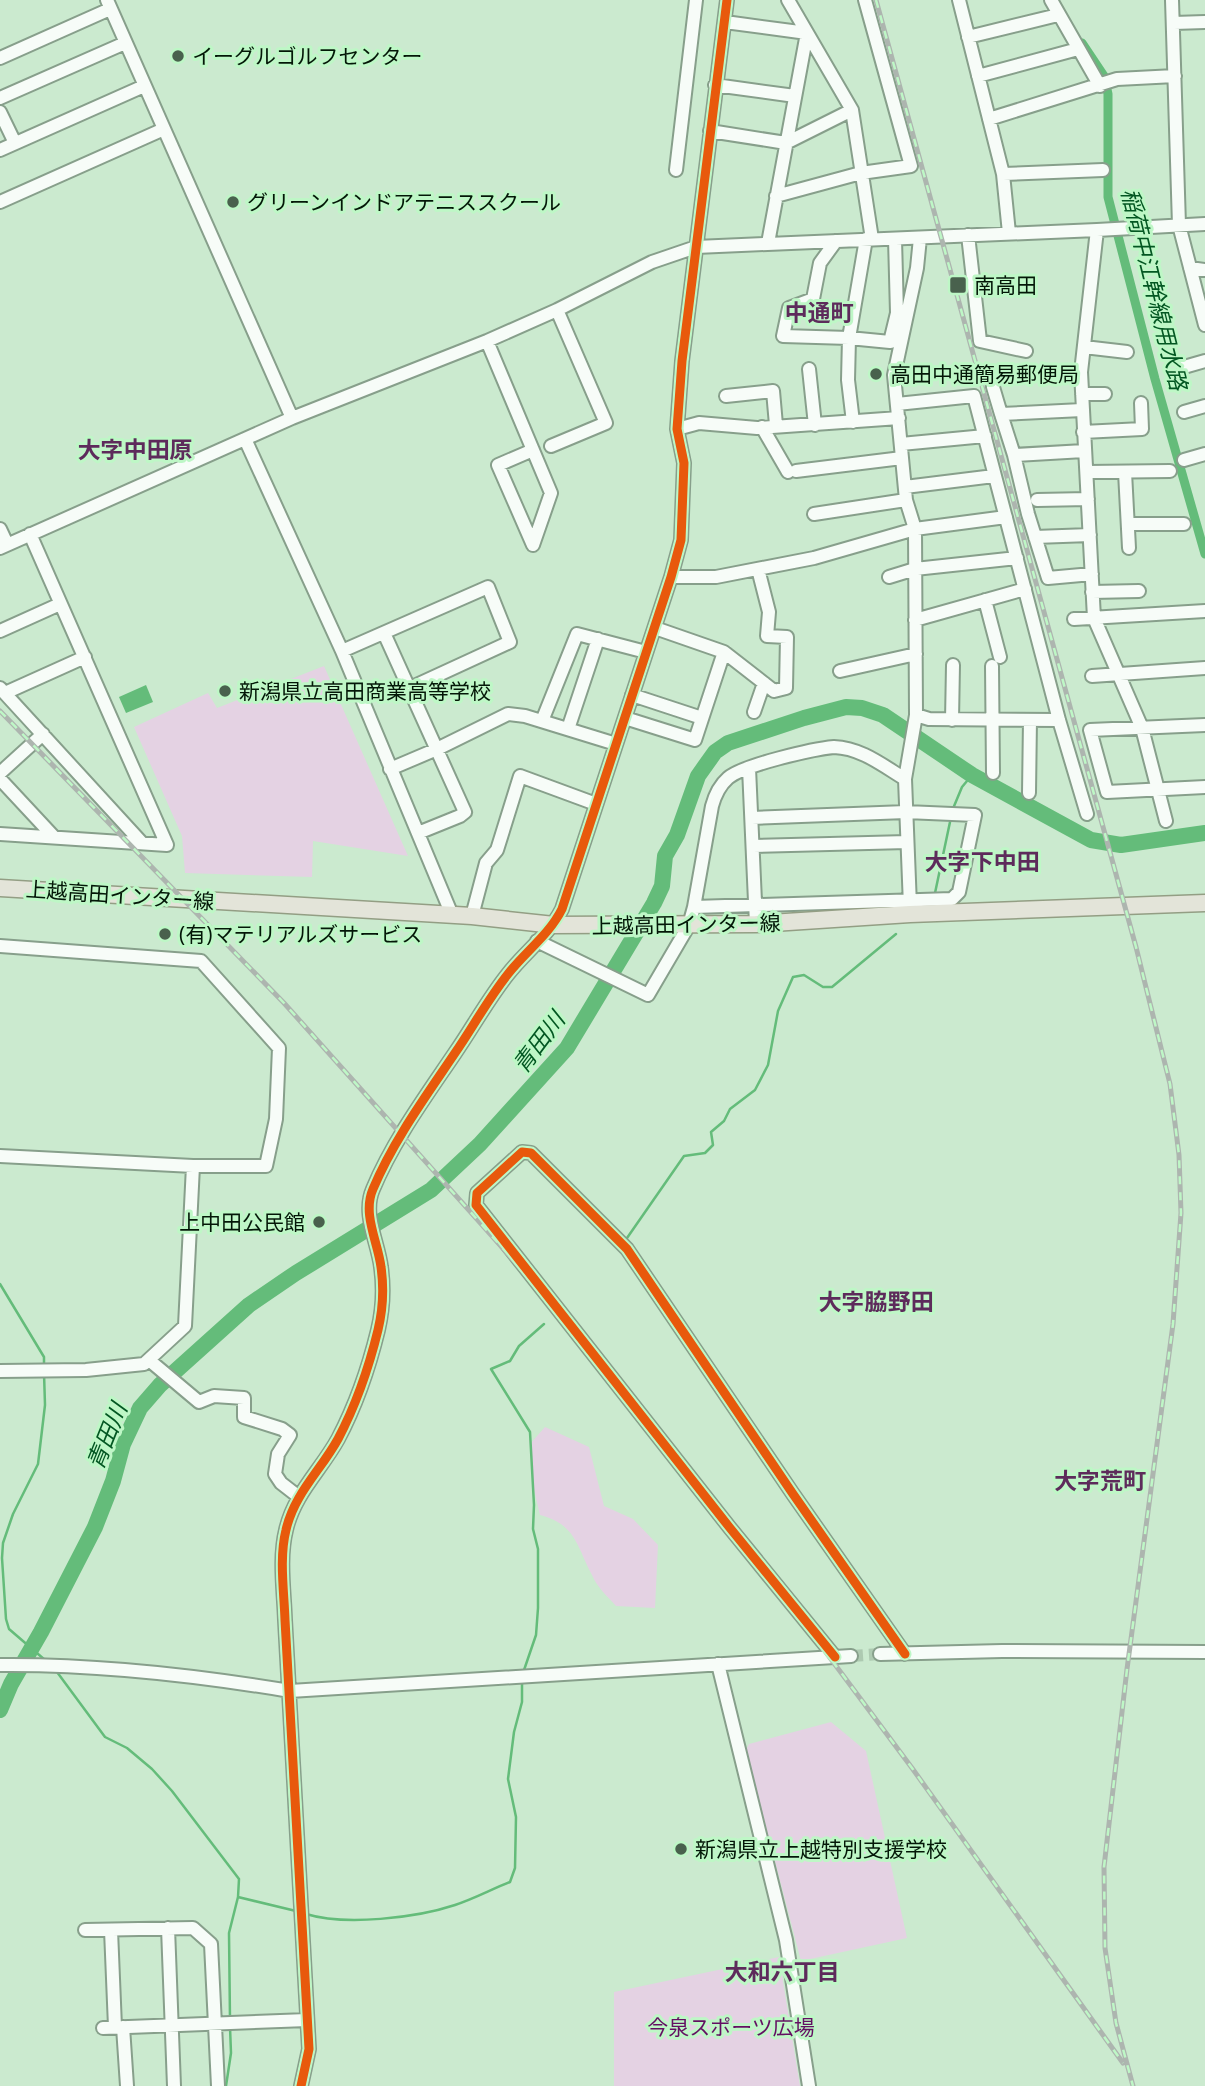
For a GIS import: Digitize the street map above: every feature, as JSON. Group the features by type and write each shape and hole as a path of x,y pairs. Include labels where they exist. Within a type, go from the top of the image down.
{"main road":[{"name":"上越高田インター線","path":"0,888 472,916 554,925 756,924 910,906 1205,903"}],"street":[{"path":"676,170 696,0"},
{"path":"301,2086 309,2049 283,1553 285,1531 299,1497 337,1441 352,1411 378,1328 384,1295 381,1265 371,1222 371,1195 389,1158 486,1004 512,970 554,925 567,896 671,577 681,540 684,463 677,429 682,361 727,0"},
{"path":"788,0 852,110 869,239 849,338 848,380 853,422"},
{"path":"776,196 861,173 911,166 865,0"},
{"path":"959,0 1003,174 1009,233"},
{"path":"1051,0 1100,86"},
{"path":"1172,0 1179,225 1204,319"},
{"path":"0,58 108,4 292,418"},
{"path":"968,37 1058,15"},
{"path":"725,22 807,33"},
{"path":"1174,23 1205,22"},
{"path":"768,243 807,33"},
{"path":"0,97 125,43"},
{"path":"978,76 1078,49"},
{"path":"989,119 1116,79 1175,76"},
{"path":"715,85 795,96"},
{"path":"0,150 144,86"},
{"path":"710,131 786,143 852,110"},
{"path":"0,112 15,143"},
{"path":"0,202 164,129"},
{"path":"1003,174 1103,170"},
{"path":"0,529 4,546 292,418 487,341 652,262 696,247 1205,223"},
{"path":"1097,230 1084,347 1082,394 1094,618 1142,727 1166,821"},
{"path":"968,235 980,341 1026,351"},
{"path":"910,906 905,779 915,720 915,529 906,494 894,375 917,268 920,237"},
{"path":"836,241 820,263 813,299 789,308 783,336 890,342 897,313 895,239"},
{"path":"1190,268 1205,270"},
{"path":"551,446 606,423 556,310"},
{"path":"487,341 533,450 551,493 533,545 498,466 533,450"},
{"path":"1084,347 1127,352"},
{"path":"1184,367 1205,361"},
{"path":"809,369 815,425"},
{"path":"993,387 1048,578 1092,574"},
{"path":"726,396 773,391 776,425"},
{"path":"1082,394 1105,394"},
{"path":"897,404 974,396 1059,720 1087,814"},
{"path":"1083,432 1142,429 1141,403"},
{"path":"1184,412 1205,406"},
{"path":"1001,414 1082,410"},
{"path":"677,429 699,423 735,428 899,418"},
{"path":"762,427 792,472 902,458"},
{"path":"901,444 985,436"},
{"path":"245,439 342,651 452,915"},
{"path":"1014,455 1084,451"},
{"path":"1184,460 1205,454"},
{"path":"1087,472 1170,471"},
{"path":"1125,472 1129,548"},
{"path":"814,514 994,476"},
{"path":"1037,500 1088,499"},
{"path":"671,577 716,577 814,558 915,529 1006,517"},
{"path":"1128,524 1184,524"},
{"path":"0,834 167,845 30,534"},
{"path":"1035,537 1090,535"},
{"path":"888,577 915,569 1017,558"},
{"path":"655,628 724,652 774,691 786,688 787,637 767,636 769,612 758,569"},
{"path":"342,651 488,587 510,642 410,688"},
{"path":"915,621 1025,589"},
{"path":"1092,593 1139,591"},
{"path":"985,600 996,662 992,720 993,773"},
{"path":"0,631 60,604"},
{"path":"1074,619 1205,611"},
{"path":"384,633 465,812 418,833"},
{"path":"542,721 576,634 646,652"},
{"path":"568,729 598,639"},
{"path":"625,718 695,740 724,652"},
{"path":"840,671 916,654"},
{"path":"85,657 2,690 142,843"},
{"path":"952,720 953,665"},
{"path":"1093,676 1205,668"},
{"path":"754,712 764,683"},
{"path":"632,695 702,718"},
{"path":"390,769 437,750 509,714 617,744"},
{"path":"915,720 1059,720"},
{"path":"1030,720 1030,793"},
{"path":"1205,725 1090,730 1107,792 1205,787"},
{"path":"0,773 43,734"},
{"path":"537,942 648,995 689,925 715,794 727,778 750,768 822,748 845,747 863,753 905,779"},
{"path":"750,768 756,924"},
{"path":"472,916 486,863 497,850 520,776 596,804"},
{"path":"0,779 54,837"},
{"path":"694,907 910,906 952,899 959,892 975,815 906,812 752,818"},
{"path":"752,846 907,842"},
{"path":"0,946 201,961 279,1048 276,1119 266,1166 193,1166 0,1156"},
{"path":"835,1657 730,1528 477,1205 477,1193 522,1152 531,1153 626,1249 905,1654"},
{"path":"0,1371 86,1370 144,1364 185,1326 193,1166"},
{"path":"149,1360 199,1402 214,1396 244,1398 244,1417 282,1429 290,1435 278,1454 275,1474 281,1483 299,1497"},
{"path":"880,1654 1002,1651 1205,1653"},
{"path":"4,1664 70,1664 209,1677 290,1691 851,1656"},
{"path":"718,1664 786,1940 809,2086"},
{"path":"167,1928 174,2086"},
{"path":"85,1930 193,1928 211,1944 218,2086"},
{"path":"111,1930 114,2027 127,2086"},
{"path":"114,2027 307,2020"}],"green space":[{"path":"324,666 408,856 313,841 312,877 185,873 182,836 134,727 208,693 217,708"},
{"path":"545,1427 589,1447 604,1506 633,1519 658,1545 655,1608 616,1606 597,1584 574,1538 561,1524 540,1515 533,1485 530,1444"},
{"path":"831,1722 866,1751 907,1938 801,1961 746,1750 749,1744"},
{"name":"今泉スポーツ広場","path":"779,1957 800,2086 614,2086 614,1992"}],"shaded area":[{"path":"146,685 153,702 126,713 119,697"}],"waterway":[{"name":"稲荷中江幹線用水路","path":"1082,43 1104,76 1108,94 1108,197 1155,379 1205,554"},
{"name":"青田川","path":"0,1710 11,1684 95,1527 113,1481 123,1444 140,1408 160,1385 249,1305 431,1190 480,1144 567,1048 654,903 662,886 665,856 677,835 698,776 715,752 728,743 804,718 846,707 862,708 883,715 972,775 1091,840 1121,845 1205,833"},
{"path":"952,811 962,787 972,775"},
{"path":"935,893 950,822"},
{"path":"627,1238 684,1156 705,1153 713,1145 711,1132 724,1121 730,1109 755,1090 768,1065 778,1011 793,977 804,975 823,987 832,987 896,934"},
{"path":"0,1284 44,1357 44,1367"},
{"path":"523,1673 536,1635 538,1608 538,1549 533,1529 530,1432 491,1369 510,1361 519,1346 544,1324"},
{"path":"44,1373 45,1405 38,1464 13,1514 3,1543 2,1558 9,1629 45,1660"},
{"path":"57,1672 105,1737 127,1748 172,1791 239,1879 238,1897 229,1933 230,2020"},
{"path":"306,1914 322,1918 360,1920 421,1914 469,1900 510,1882 515,1868 516,1817 508,1779 514,1732 522,1702 522,1679"},
{"path":"238,1897 296,1911"},
{"path":"226,2086 231,2053 230,2027"}],"tunnel":[{"path":"851,1656 880,1654"}],"railway":[{"path":"876,0 1136,947 1170,1084 1179,1155 1181,1213 1173,1324 1127,1669 1104,1867 1105,1948 1116,2023 1133,2086"},
{"path":"0,711 284,1003 524,1272 626,1395 819,1643 1123,2063"}],"cycle path":[{"path":"301,2086 309,2049 282,1575 286,1530 301,1494 345,1426 361,1386 378,1330 382,1283 369,1208 373,1189 411,1119 494,993 544,935 562,909 671,577 681,540 684,463 677,429 682,361 727,0"},
{"path":"835,1657 476,1205 477,1193 522,1152 531,1153 627,1249 905,1654"}],"place":[{"name":"イーグルゴルフセンター","path":"178,56"},
{"name":"グリーンインドアテニススクール","path":"233,202"},
{"name":"南高田","path":"958,285"},
{"name":"高田中通簡易郵便局","path":"876,374"},
{"name":"新潟県立高田商業高等学校","path":"225,691"},
{"name":"(有)マテリアルズサービス","path":"165,934"},
{"name":"上中田公民館","path":"319,1222"},
{"name":"新潟県立上越特別支援学校","path":"681,1849"}],"district":[{"name":"中通町","path":"819,312"},
{"name":"大字中田原","path":"135,449"},
{"name":"大字下中田","path":"982,861"},
{"name":"大字脇野田","path":"876,1301"},
{"name":"大字荒町","path":"1100,1480"},
{"name":"大和六丁目","path":"782,1971"}]}
